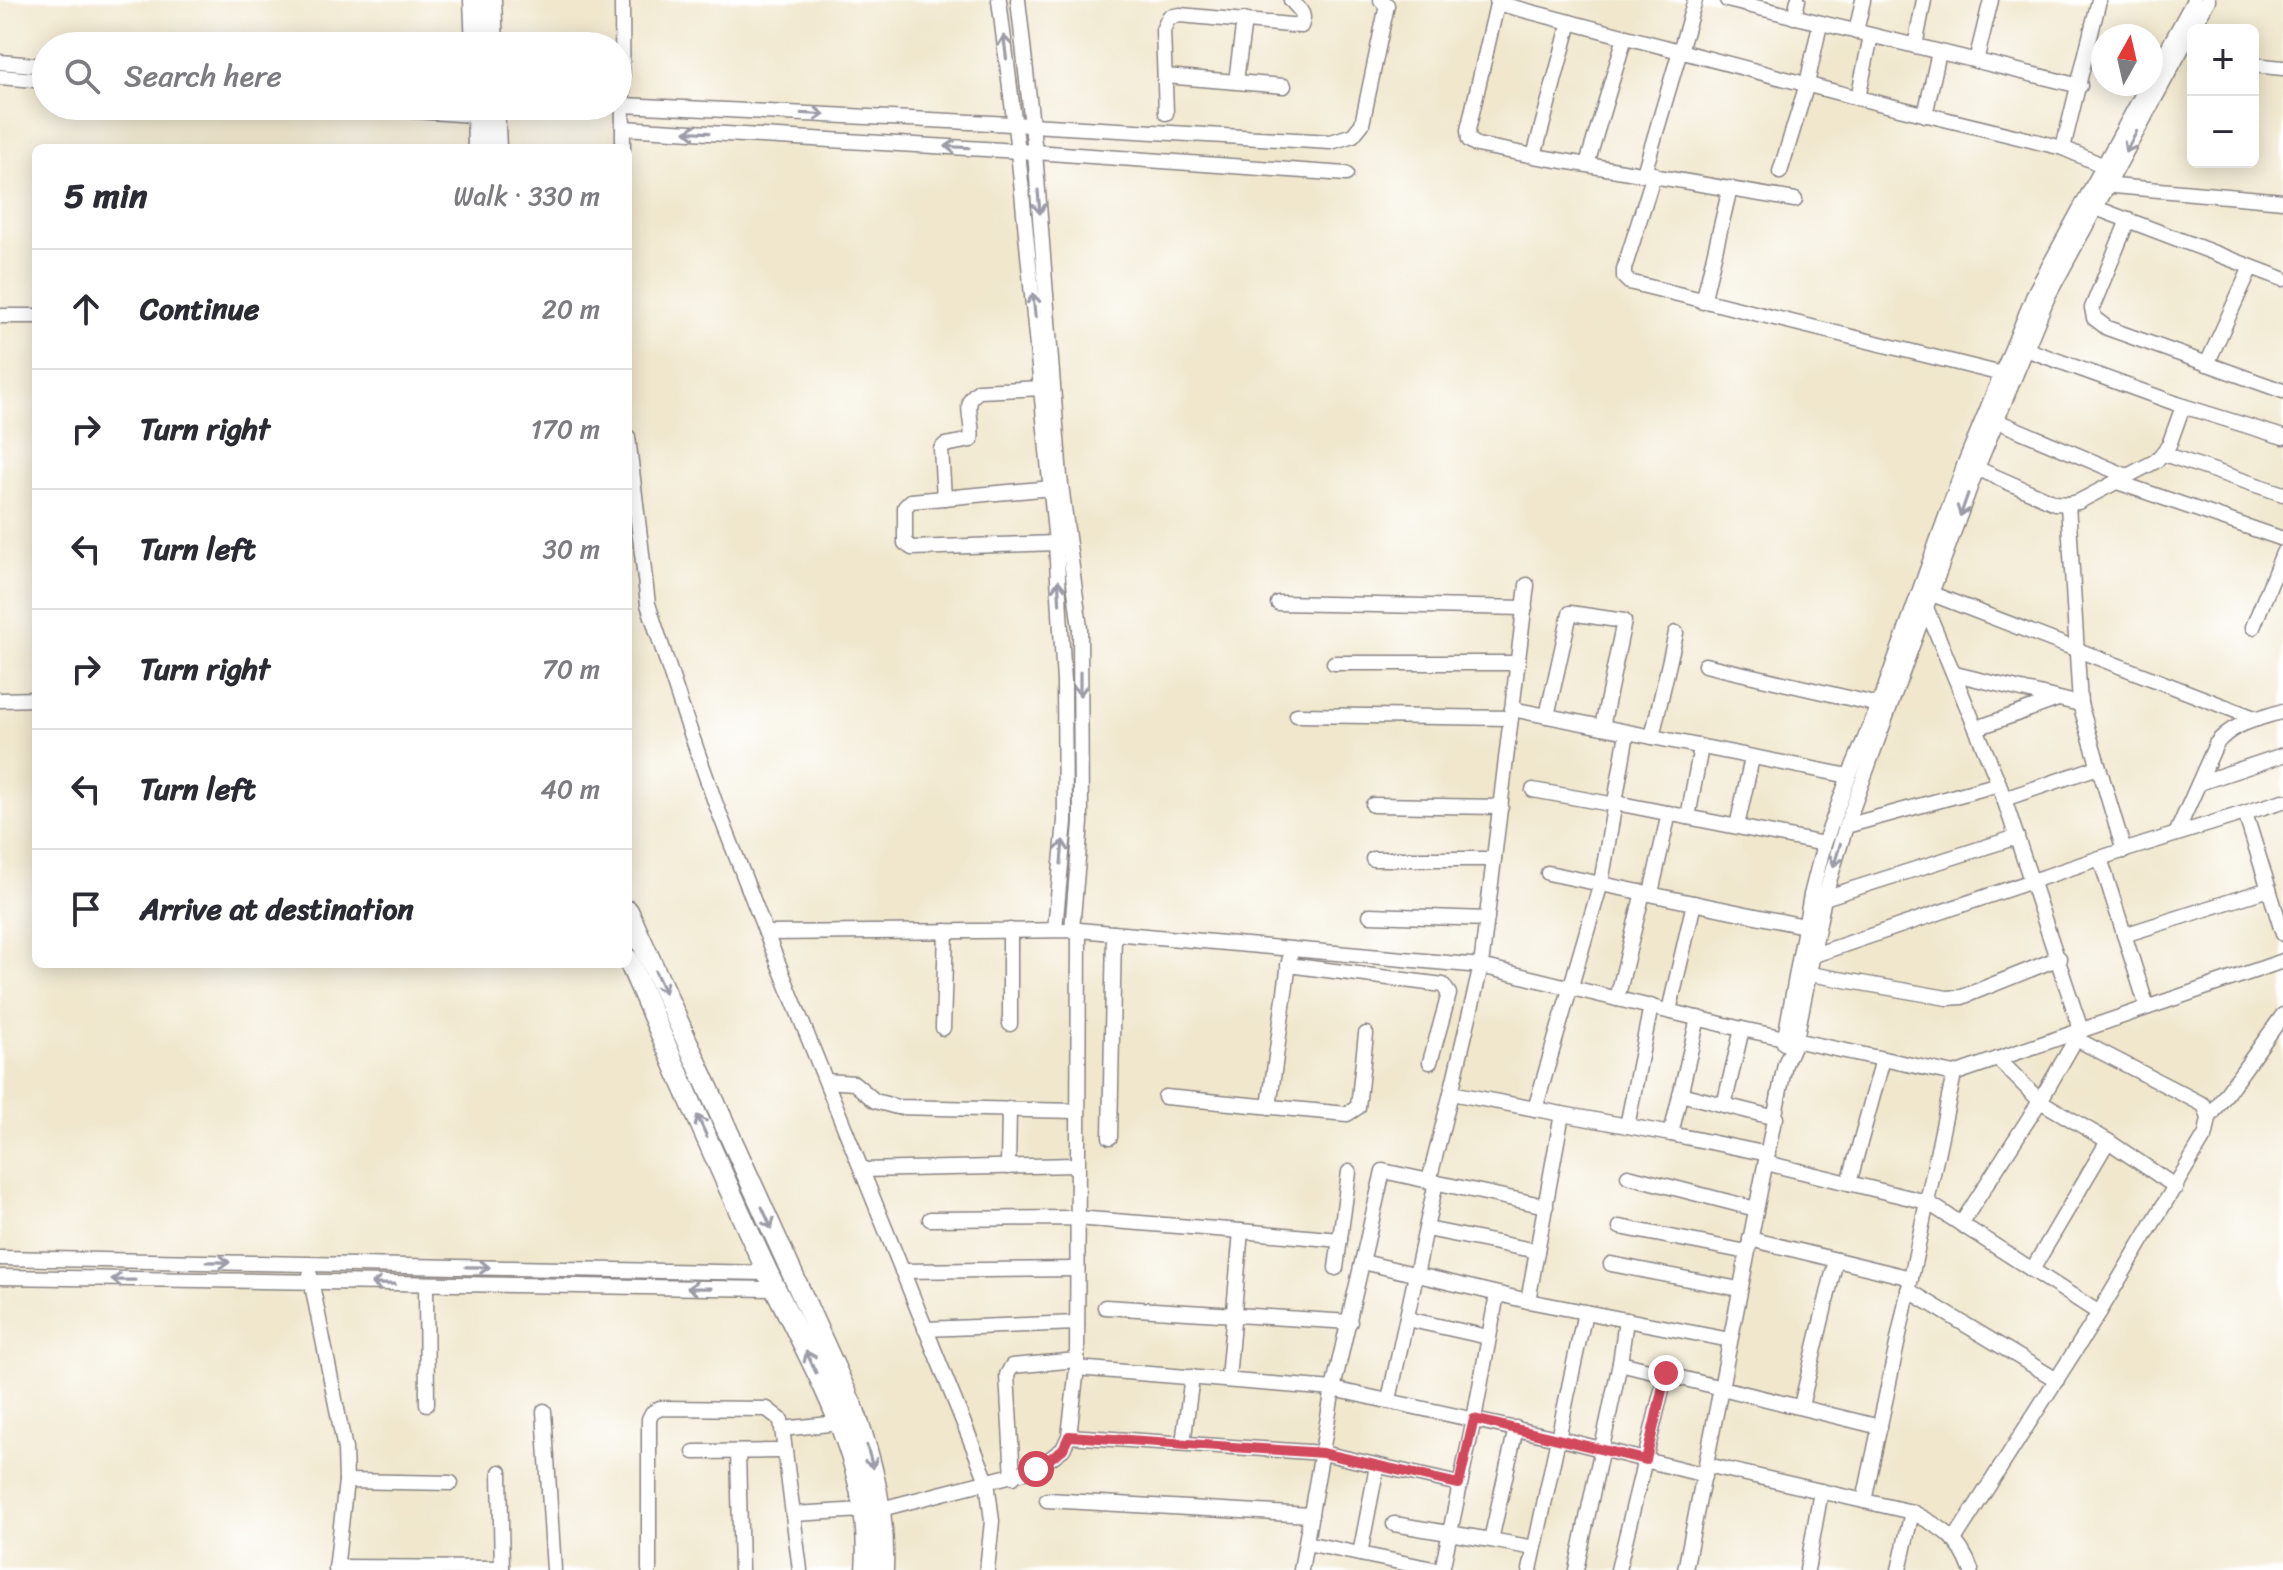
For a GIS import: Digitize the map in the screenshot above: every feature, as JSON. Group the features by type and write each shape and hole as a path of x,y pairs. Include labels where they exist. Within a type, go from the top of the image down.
{"main road":[{"path":"474,0 475,32"},
{"path":"491,0 492,32"},
{"path":"479,144 484,120"},
{"path":"488,120 495,144"},
{"path":"632,920 854,1410 871,1458 873,1509 883,1570"},
{"path":"632,968 839,1423 873,1509 866,1570"}],"street":[{"path":"622,0 622,32"},
{"path":"999,0 1018,151 1056,543 1064,682 1065,821 1055,929"},
{"path":"793,1514 873,1509 1013,1477 1036,1469 1050,1459 1063,1449 1069,1436 1077,1364 1076,930 1081,823 1080,628 1060,477 1035,152 1018,0"},
{"path":"1166,113 1163,30 1169,17 1180,15 1301,26 1303,13 1291,0"},
{"path":"1695,0 1624,277 1636,285 2002,374"},
{"path":"1727,0 2080,86"},
{"path":"1794,17 1798,0"},
{"path":"1856,32 1863,0"},
{"path":"1915,46 1924,0"},
{"path":"1976,61 1991,0"},
{"path":"2063,148 2099,0"},
{"path":"2163,57 2194,0"},
{"path":"1790,1038 1814,955 1813,928 1846,826 1927,610 2002,374 2048,296 2102,184 2186,58 2208,0"},
{"path":"1795,200 1534,156 1477,145 1469,140 1468,130 1498,1 1680,52 2063,148 2104,166"},
{"path":"632,105 1331,142 1353,135 1362,124 1387,2"},
{"path":"1236,81 1244,20"},
{"path":"1534,156 1570,22"},
{"path":"1780,172 1807,84 1820,24"},
{"path":"1858,98 1871,36"},
{"path":"1587,164 1625,37"},
{"path":"1925,115 1939,52"},
{"path":"0,62 32,65"},
{"path":"2259,66 2283,68"},
{"path":"1165,76 1284,86"},
{"path":"0,77 32,80"},
{"path":"2102,184 2104,166 2142,96"},
{"path":"623,120 623,144"},
{"path":"623,128 1346,174"},
{"path":"2102,184 2283,201"},
{"path":"1703,302 1730,188"},
{"path":"2090,205 2283,279"},
{"path":"2128,220 2092,308 2094,318 2107,328 2283,391"},
{"path":"2207,364 2251,267"},
{"path":"0,316 32,316"},
{"path":"2019,347 2183,406 2283,437"},
{"path":"1685,1570 1813,928 1824,844 1971,466 1997,421 2019,347"},
{"path":"944,498 941,449 945,445 971,440 969,403 972,395 979,391 1042,388"},
{"path":"1971,466 2055,503 2078,502 2164,454 2183,406"},
{"path":"1997,421 2122,479 2283,539"},
{"path":"2164,454 2283,494"},
{"path":"632,470 648,604 715,802 925,1329 982,1482 992,1521 987,1570"},
{"path":"1052,488 911,501 905,507 905,543 912,548 1056,543"},
{"path":"2068,504 2080,704 2124,851"},
{"path":"2253,627 2283,553"},
{"path":"1389,1400 1427,1229 1451,1093 1481,966 1527,585"},
{"path":"1932,594 2257,719"},
{"path":"1278,603 1525,608"},
{"path":"1927,610 2001,792 2059,958 2078,1034 2040,1101 1961,1224"},
{"path":"1547,716 1570,613 1624,621 1602,727"},
{"path":"1652,737 1676,633"},
{"path":"1334,663 1518,663"},
{"path":"1705,665 1879,705"},
{"path":"1955,674 2080,704"},
{"path":"0,700 32,699"},
{"path":"1977,728 2058,699"},
{"path":"2176,834 2222,737 2233,728 2283,711"},
{"path":"1297,715 1547,716 1849,776"},
{"path":"1535,1109 1601,883 1627,733"},
{"path":"1688,817 1701,747"},
{"path":"2199,783 2283,755"},
{"path":"1737,826 1752,758"},
{"path":"1846,826 2098,767"},
{"path":"1533,790 1824,844"},
{"path":"1814,955 2100,858 2283,801"},
{"path":"1373,805 1501,807"},
{"path":"1617,999 1669,813"},
{"path":"2245,813 2283,934"},
{"path":"1824,898 2017,837"},
{"path":"2100,858 2147,1007"},
{"path":"1373,859 1494,859"},
{"path":"1548,873 1813,928"},
{"path":"2124,935 2269,889"},
{"path":"1669,1011 1694,903"},
{"path":"1370,915 1487,919"},
{"path":"766,933 1055,929 1481,966 1742,1029 1954,1074 2078,1034 2283,961"},
{"path":"1010,930 1010,1024"},
{"path":"943,1028 946,931"},
{"path":"1110,1137 1114,933"},
{"path":"1269,1107 1291,949"},
{"path":"1810,974 1947,998 1962,997 2059,958"},
{"path":"1288,965 1443,985 1449,994 1430,1062"},
{"path":"1627,1126 1651,1006"},
{"path":"1954,1540 2176,1187 2206,1134 2209,1118 2283,1015"},
{"path":"1671,1134 1698,1018"},
{"path":"1724,1105 1742,1029"},
{"path":"1165,1097 1347,1114 1354,1112 1358,1107 1366,1034"},
{"path":"2078,1034 2204,1105 2209,1118"},
{"path":"1849,1183 1883,1059"},
{"path":"1998,1059 2040,1101 2108,1141 2176,1187"},
{"path":"1864,1501 1954,1074"},
{"path":"826,1081 854,1083 883,1105 1076,1111"},
{"path":"1451,1093 1671,1134 1927,1202 2099,1313"},
{"path":"1680,1094 1776,1118"},
{"path":"1008,1167 1009,1109"},
{"path":"1528,1301 1562,1114"},
{"path":"2032,1270 2108,1141"},
{"path":"862,1170 1076,1165"},
{"path":"1301,1570 1333,1389 1383,1171 1546,1206"},
{"path":"1336,1268 1349,1172"},
{"path":"1628,1176 1756,1209"},
{"path":"930,1219 1076,1218 1340,1240"},
{"path":"1620,1227 1836,1260 1910,1284 2057,1380"},
{"path":"1427,1229 1537,1251"},
{"path":"1228,1379 1241,1231"},
{"path":"0,1258 308,1264 773,1281"},
{"path":"1801,1406 1836,1260"},
{"path":"1363,1262 1528,1301 1730,1340"},
{"path":"308,1264 344,1434 346,1481 336,1568 502,1569 500,1472"},
{"path":"1611,1264 1739,1289"},
{"path":"902,1271 1077,1269"},
{"path":"0,1277 426,1285 773,1281"},
{"path":"426,1285 427,1404"},
{"path":"1306,1543 1440,1570 1474,1419 1497,1294"},
{"path":"1105,1307 1350,1322"},
{"path":"1530,1570 1585,1312"},
{"path":"1407,1319 1488,1337"},
{"path":"1576,1570 1620,1363 1626,1320"},
{"path":"925,1329 1077,1323"},
{"path":"1620,1363 1880,1427"},
{"path":"1013,1477 1009,1368 1077,1364 1333,1389 1516,1428 1646,1460 1821,1491 1912,1512 1943,1528 1966,1553 1971,1570"},
{"path":"1618,1570 1666,1373"},
{"path":"1183,1443 1192,1377"},
{"path":"649,1570 649,1419 660,1408 767,1409 781,1420 800,1570"},
{"path":"544,1411 554,1570"},
{"path":"782,1429 839,1423"},
{"path":"1491,1540 1516,1428"},
{"path":"1069,1436 1323,1453 1459,1484"},
{"path":"694,1452 785,1451"},
{"path":"738,1452 741,1570"},
{"path":"1360,1554 1377,1466"},
{"path":"346,1481 451,1483"},
{"path":"1807,1570 1821,1491"},
{"path":"1047,1500 1311,1515"},
{"path":"1899,1570 1912,1512"},
{"path":"1394,1524 1534,1548"}],"route":[{"path":"1036,1469 1063,1449 1069,1436 1323,1453 1459,1484 1474,1419 1646,1460 1666,1373"}]}
